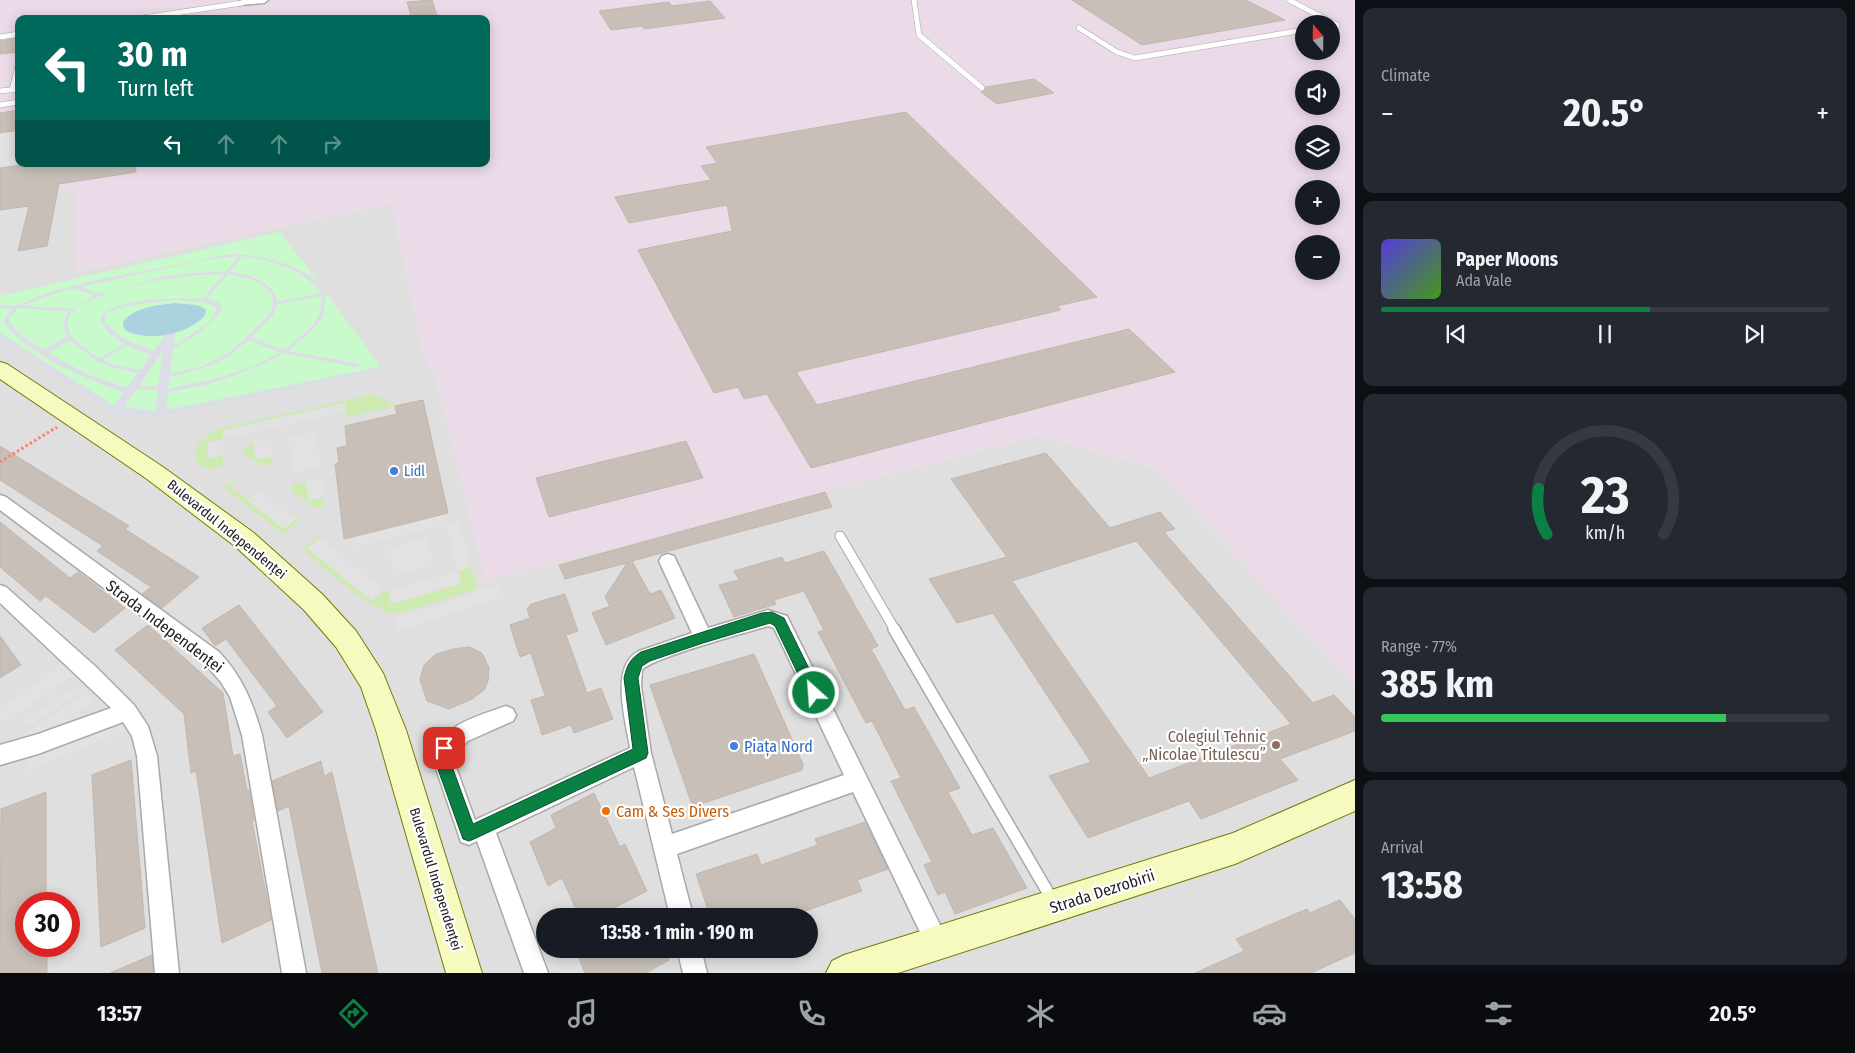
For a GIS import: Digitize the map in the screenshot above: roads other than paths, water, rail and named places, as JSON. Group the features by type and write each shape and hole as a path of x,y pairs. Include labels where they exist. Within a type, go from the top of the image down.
{"main road":[{"name":"Bulevardul Independenței","path":"0,369 155,473 245,540 313,602 333,623 357,654 373,682 391,730 464,973"},
{"name":"Strada Dezrobirii","path":"844,973 899,964 937,943 1235,848 1355,795"}],"street":[{"path":"242,3 264,0"},
{"name":"Strada Independenței","path":"0,500 212,658 231,678 244,706 252,735 294,973"},
{"path":"668,561 703,637"},
{"path":"0,592 88,672 127,711 141,733 147,756 167,973"},
{"path":"679,908 641,753 631,686 633,668 646,656 768,618 780,622 856,781 937,943"},
{"path":"0,755 38,744 127,711"},
{"path":"506,715 457,736 441,754 469,834 641,753"},
{"path":"664,848 856,781"},
{"path":"483,827 536,973"},
{"path":"691,958 695,973"}],"lane":[{"path":"914,0 919,35 982,88"},
{"path":"1289,0 1318,15"},
{"path":"162,15 242,3"},
{"path":"1079,28 1117,52 1135,58 1295,31"},
{"path":"0,37 15,35"},
{"path":"12,90 15,78"},
{"path":"0,91 15,90"},
{"path":"0,105 15,103"},
{"path":"840,536 1055,906"}],"water":[{"path":"175,303 196,305 206,309 205,315 189,328 166,335 143,336 124,329 123,322 134,313 147,308"}],"place":[{"name":"Lidl","path":"394,471"},
{"name":"Colegiul Tehnic „Nicolae Titulescu”","path":"1276,745"},
{"name":"Piața Nord","path":"734,746"},
{"name":"Cam & Ses Divers","path":"606,811"}]}
